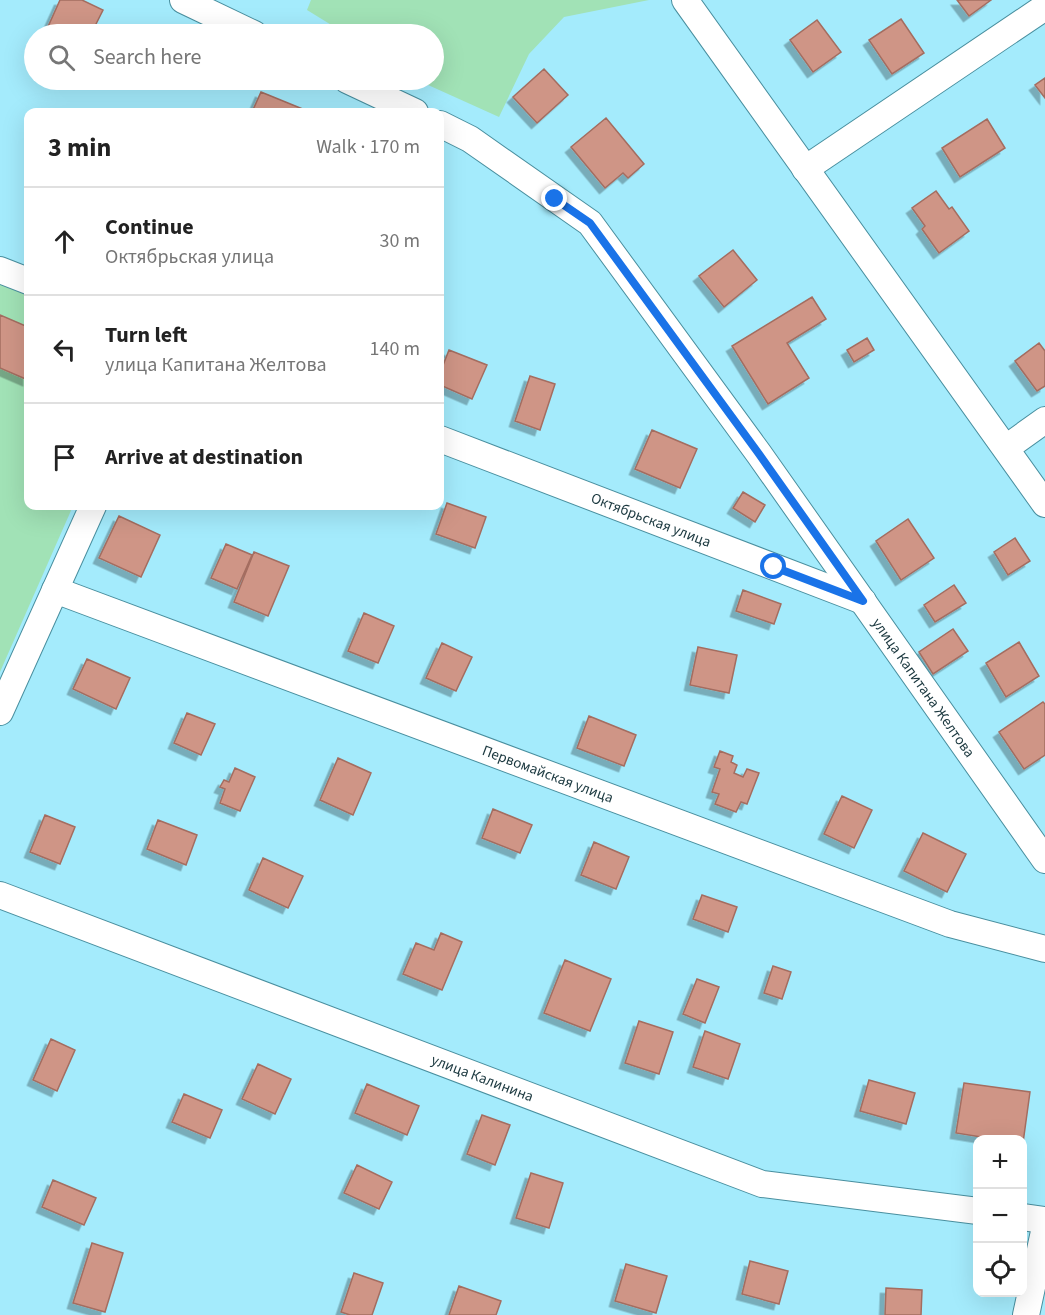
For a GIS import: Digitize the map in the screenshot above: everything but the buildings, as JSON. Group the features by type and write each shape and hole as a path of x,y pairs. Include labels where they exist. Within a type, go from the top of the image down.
{"street":[{"path":"183,0 233,24"},
{"path":"685,0 1045,504"},
{"path":"806,169 1045,8"},
{"path":"368,90 406,108"},
{"name":"улица Капитана Желтова","path":"444,126 470,139 590,223 759,454 1045,860"},
{"path":"0,270 24,279"},
{"path":"1006,448 1045,420"},
{"name":"Октябрьская улица","path":"444,441 863,601"},
{"path":"0,712 91,510"},
{"name":"Первомайская улица","path":"55,590 939,920 1045,949"},
{"name":"улица Калинина","path":"0,895 762,1184 973,1210"},
{"path":"1027,1218 1045,1220"},
{"path":"1026,1315 1045,1227"}],"green space":[{"path":"311,0 649,0 564,17 529,54 499,117 439,90 444,90 444,24 330,24 307,10"},
{"path":"0,279 24,288 24,510 71,510 0,672"}],"route":[{"path":"555,199 590,223 863,601 774,567"}]}
